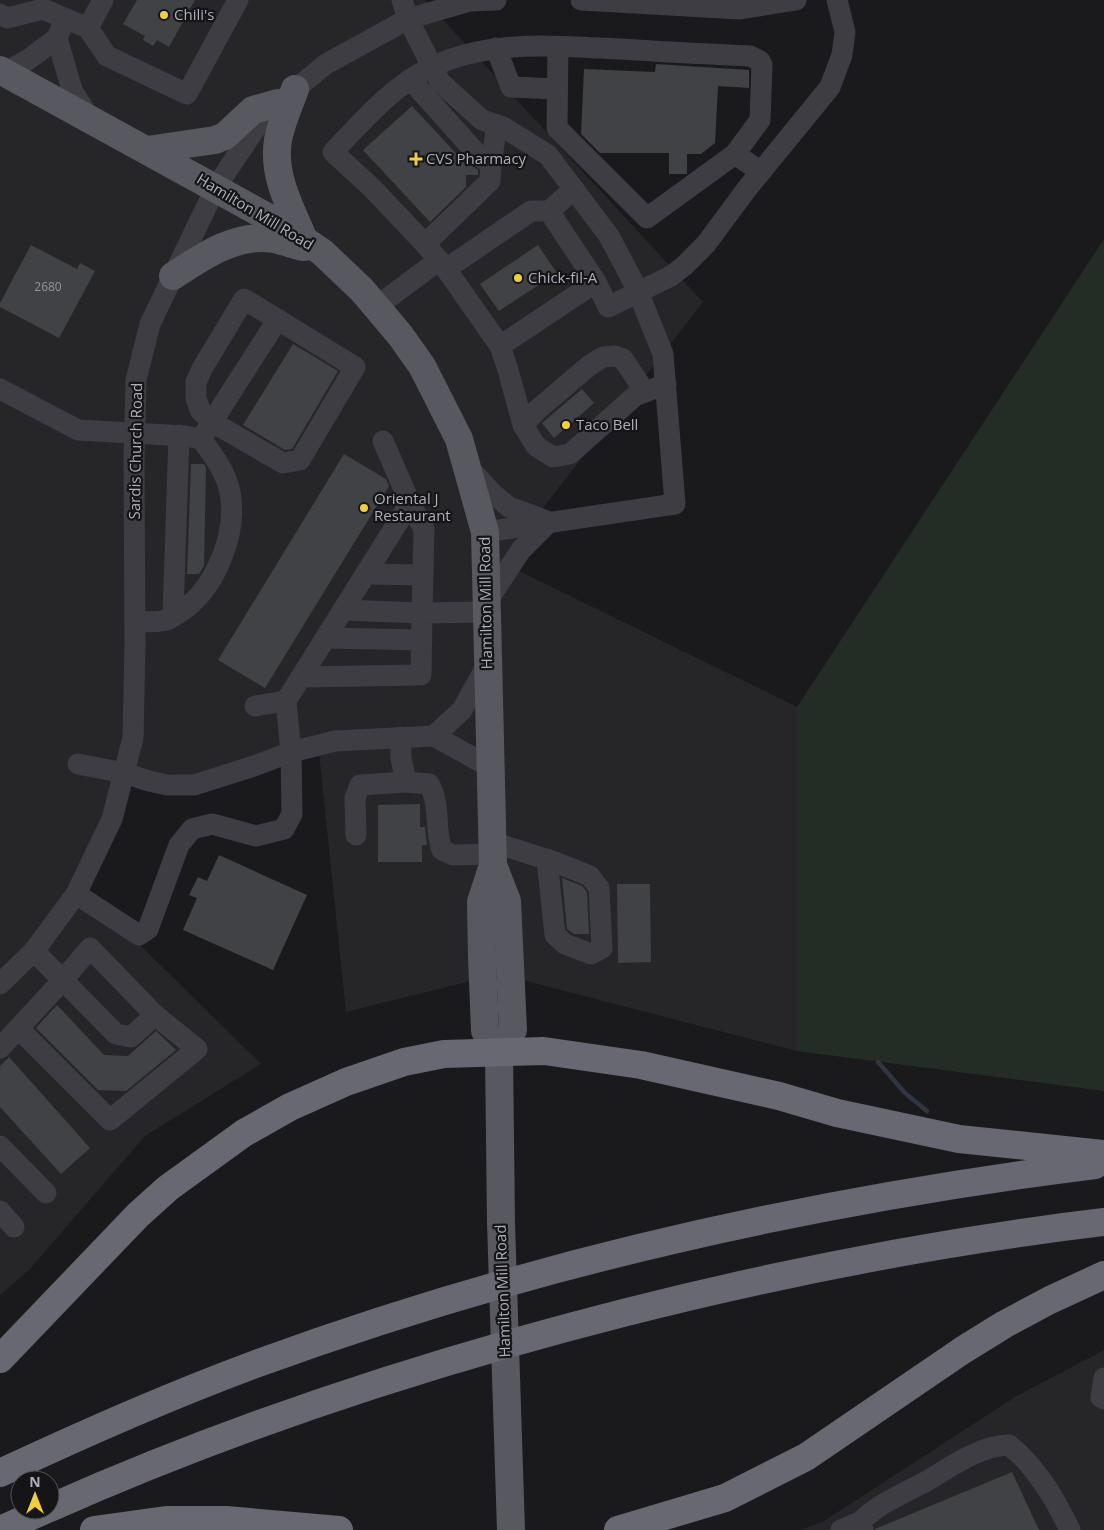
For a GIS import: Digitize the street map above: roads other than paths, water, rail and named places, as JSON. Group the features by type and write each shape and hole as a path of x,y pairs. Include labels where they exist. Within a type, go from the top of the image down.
{"highway":[{"path":"0,1359 138,1215 168,1188 244,1133 290,1108 338,1086 404,1062 444,1054 544,1051 641,1065 779,1096 837,1113 959,1139 1104,1154"},
{"path":"0,1473 64,1443 252,1365 472,1292 599,1258 727,1228 938,1187 1104,1164"},
{"path":"60,1504 174,1456 270,1420 405,1374 534,1336 716,1289 874,1256 1035,1230 1104,1222"},
{"path":"618,1530 725,1498 806,1457 963,1350 1005,1324 1050,1300 1104,1275"},
{"path":"0,1530 22,1520"},
{"path":"94,1530 166,1520 216,1520 286,1524 339,1530"}],"main road":[{"name":"Hamilton Mill Road","path":"3,71 282,225 313,246 362,290 400,335 422,366 459,439 485,532 493,854 507,901 513,1030 499,1053 501,1223 511,1530"},
{"path":"147,150 214,140 225,136 253,110 287,96"},
{"path":"287,96 278,140 277,162 281,185 313,246"},
{"path":"173,276 212,251 244,240 273,239 313,246"}],"street":[{"path":"88,28 103,0"},
{"path":"0,14 7,18 45,5 65,18 88,28 107,56 187,94 238,0"},
{"name":"Sardis Church Road","path":"0,984 34,951 76,894 112,819 133,738 135,622 134,433 136,380 150,324 216,188 265,114 326,64 405,10 470,1 496,0"},
{"path":"581,0 740,8 796,0"},
{"path":"549,211 596,282 608,307 671,276 706,244 830,87 842,55 845,32 837,0"},
{"path":"405,10 440,82 482,120 503,126 548,155 574,189 609,236 638,292 663,354 675,504 485,532"},
{"path":"3,71 29,59 57,38 65,18"},
{"path":"57,38 72,90 89,118"},
{"path":"558,47 557,128 647,218 735,154 760,120 762,65 756,58 750,56 558,47 496,48 466,53 432,66 410,79 382,103 333,152 372,188 437,258 500,346 523,425 536,446 553,458 570,454 634,396 666,384"},
{"path":"496,48 511,87 557,89"},
{"path":"410,79 478,156 491,164"},
{"path":"437,258 490,181 496,125"},
{"path":"735,154 761,172"},
{"path":"376,307 437,258 531,211 549,211 574,189"},
{"path":"500,346 596,282"},
{"path":"0,389 78,430 179,435 206,431 283,463 300,460 355,367 244,299 196,382 196,398 206,431 230,491 232,516 226,548 207,586 186,608 166,620 135,622"},
{"path":"206,431 278,319"},
{"path":"523,425 590,365 603,358 614,356 623,359 646,392"},
{"path":"173,616 179,435"},
{"path":"301,677 421,675 424,529 410,503 383,441"},
{"path":"467,466 492,493 509,507 549,522"},
{"path":"76,894 139,935 148,928 179,845 192,829 212,824 256,836 284,829 292,814 291,752 286,700 410,503"},
{"path":"343,610 422,613 487,608 521,550 549,522"},
{"path":"366,574 423,576"},
{"path":"326,638 422,640"},
{"path":"434,736 462,710 488,665"},
{"path":"254,706 286,700"},
{"path":"78,764 124,773 149,781 167,784 194,784 254,766 291,752 335,741 434,736 490,767"},
{"path":"401,737 401,758 406,782"},
{"path":"356,835 355,798 360,785 406,782 429,784 435,794 438,839 442,850 453,855 493,854 547,859"},
{"path":"0,1048 90,948 155,1016 197,1049 110,1120 19,1028"},
{"path":"34,951 116,1034 131,1037 155,1016"},
{"path":"2,1153 46,1193"},
{"path":"0,1211 14,1227"},
{"path":"1104,1378 1101,1397 1104,1399"},
{"path":"855,1527 880,1505 963,1460 996,1445 1009,1445 1023,1456 1053,1498 1070,1530"}],"waterway":[{"path":"878,1062 905,1093 927,1111"}],"place":[{"name":"Chili's","path":"164,15"},
{"name":"CVS Pharmacy","path":"416,159"},
{"name":"Chick-fil-A","path":"518,278"},
{"name":"Taco Bell","path":"566,425"},
{"name":"Oriental J Restaurant","path":"364,508"}]}
